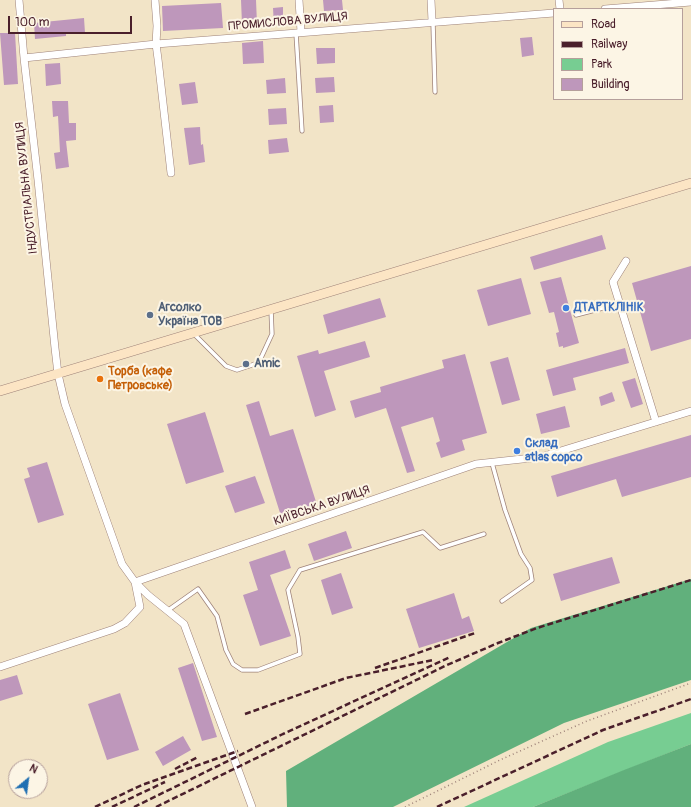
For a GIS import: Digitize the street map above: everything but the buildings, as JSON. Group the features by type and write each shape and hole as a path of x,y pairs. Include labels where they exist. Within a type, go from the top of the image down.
{"main road":[{"path":"0,391 691,183"}],"street":[{"name":"ІНДУСТРІАЛЬНА ВУЛИЦЯ","path":"19,0 58,374 65,404 122,564 135,582"},
{"path":"155,0 157,26 156,44 171,173"},
{"path":"298,33 299,0"},
{"path":"431,0 432,22"},
{"path":"617,8 687,2"},
{"name":"ПРОМИСЛОВА ВУЛИЦЯ","path":"24,58 156,44 553,13"},
{"path":"626,261 613,282 618,304 656,422"},
{"name":"КИЇВСЬКА ВУЛИЦЯ","path":"135,582 476,464 541,457 691,411"},
{"path":"135,582 148,595 184,624 252,807"},
{"path":"0,667 114,629 125,623 140,607 135,582"}],"lane":[{"path":"432,22 435,92"},
{"path":"298,33 302,131"},
{"path":"576,315 618,304"},
{"path":"193,333 226,366 237,370 255,364 260,360 272,334 271,310"},
{"path":"492,462 505,510 521,554 530,568 532,580 502,601"},
{"path":"167,611 198,589 216,616 226,650 234,664 242,670 258,670 300,654 288,590 300,570 423,532 440,548 484,534"}],"path":[{"path":"405,807 500,760 587,721 691,684"}],"green space":[{"path":"691,579 691,680 564,723 393,807 287,807 286,771 531,628"},
{"path":"691,713 691,744 533,807 464,807 608,742"},
{"path":"691,744 691,807 533,807 624,770"}],"railway":[{"path":"156,807 447,665 498,643 537,628 691,580"},
{"path":"375,668 475,633"},
{"path":"134,807 283,734 450,657"},
{"path":"245,714 346,678 433,660"},
{"path":"437,807 603,730 691,699"},
{"path":"95,807 142,785 238,751"},
{"path":"175,769 198,757"},
{"path":"112,807 165,782"}],"place":[{"name":"ДТАРТКЛІНІК","path":"566,308"},
{"name":"Агсолко Україна ТОВ","path":"150,315"},
{"name":"Amic","path":"246,364"},
{"name":"Торба (кафе Петровське)","path":"100,379"},
{"name":"Склад atlas copco","path":"517,451"}]}
